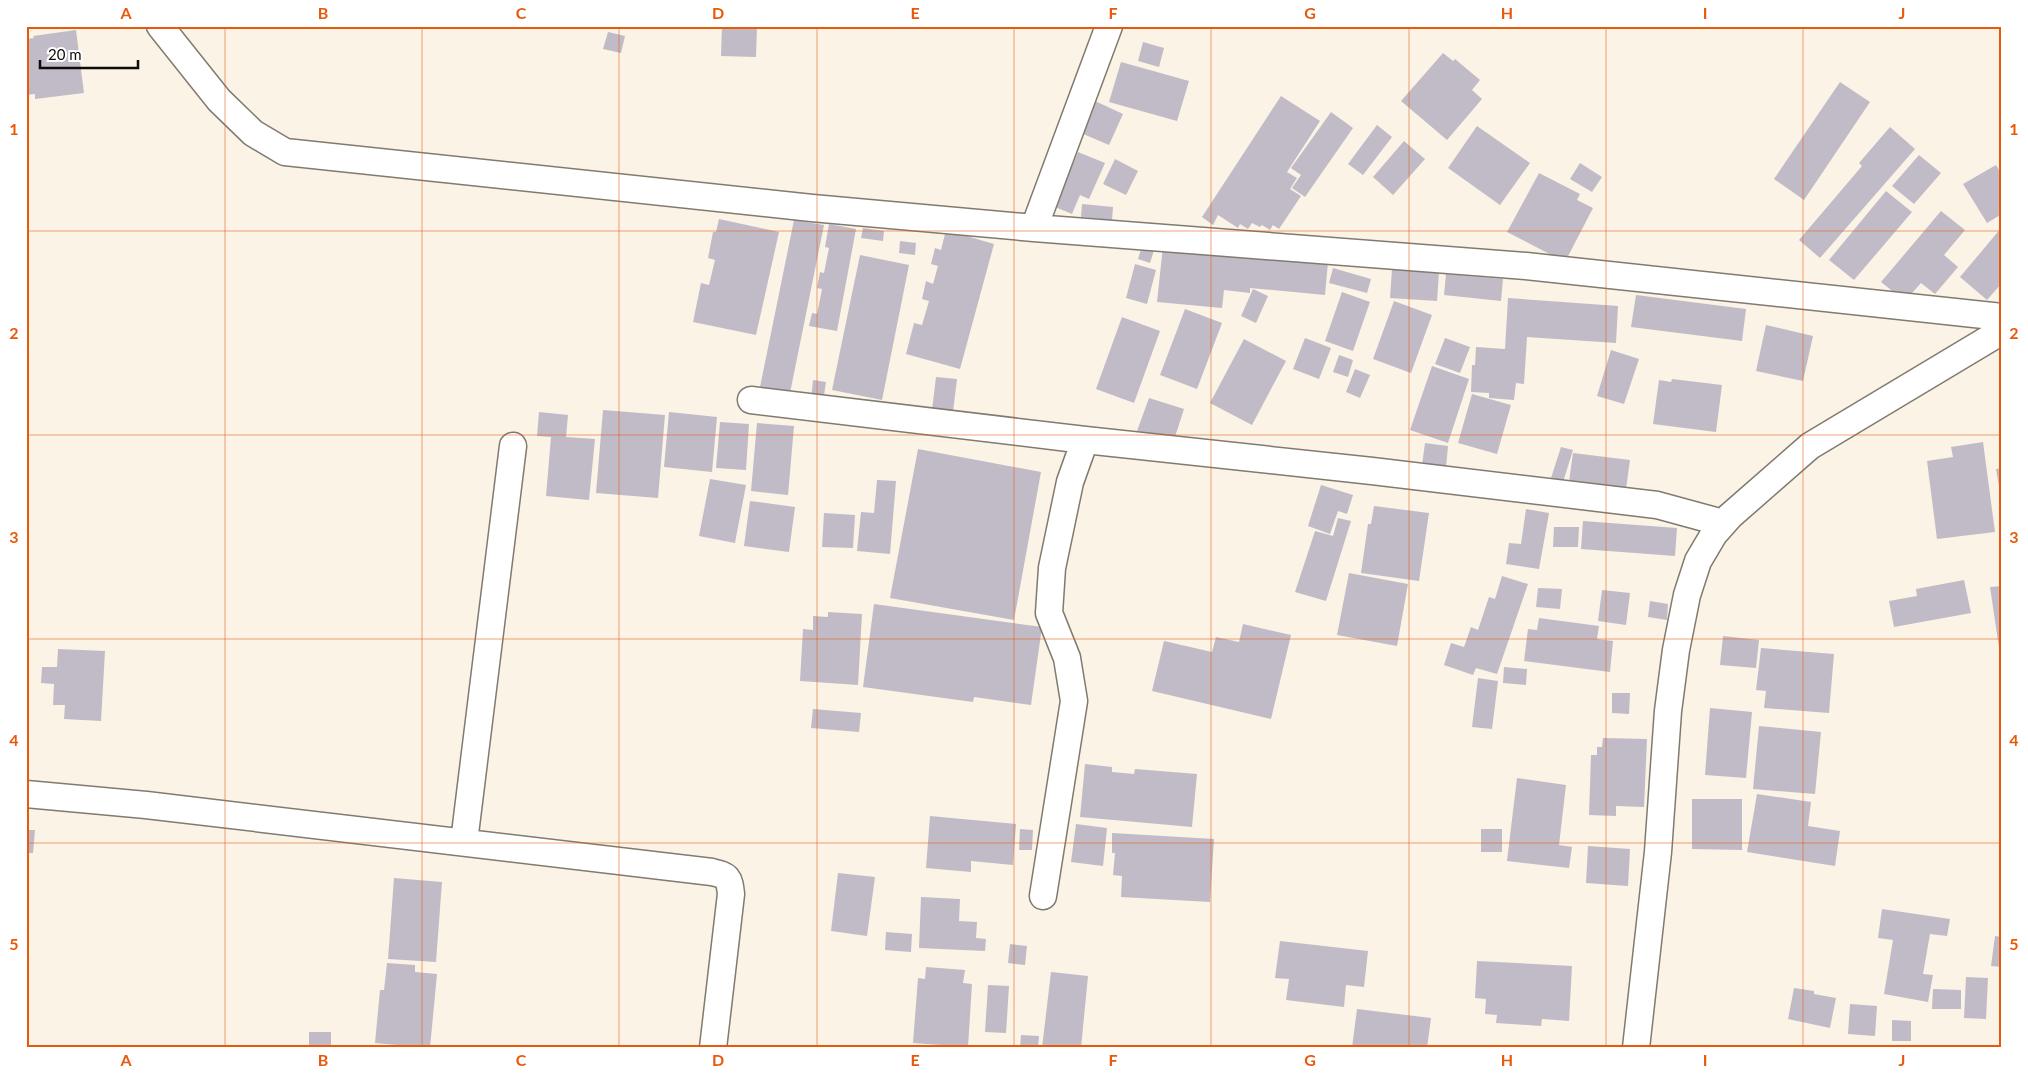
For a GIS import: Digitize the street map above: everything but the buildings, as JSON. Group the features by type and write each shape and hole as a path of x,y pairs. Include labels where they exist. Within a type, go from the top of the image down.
{"street":[{"path":"160,26 219,100 253,133 285,152 368,159 812,208 1034,228 1526,266 2002,317"},
{"path":"1034,228 1110,26"},
{"path":"1636,1048 1658,852 1668,711 1676,650 1687,595 1698,561 1723,523 1810,446 2002,331"},
{"path":"751,400 1657,505 1723,523"},
{"path":"1043,896 1074,701 1067,658 1050,612 1052,568 1070,482 1085,440"},
{"path":"464,842 513,446"},
{"path":"26,794 146,805 725,875 730,882 731,894 713,1048"}]}
